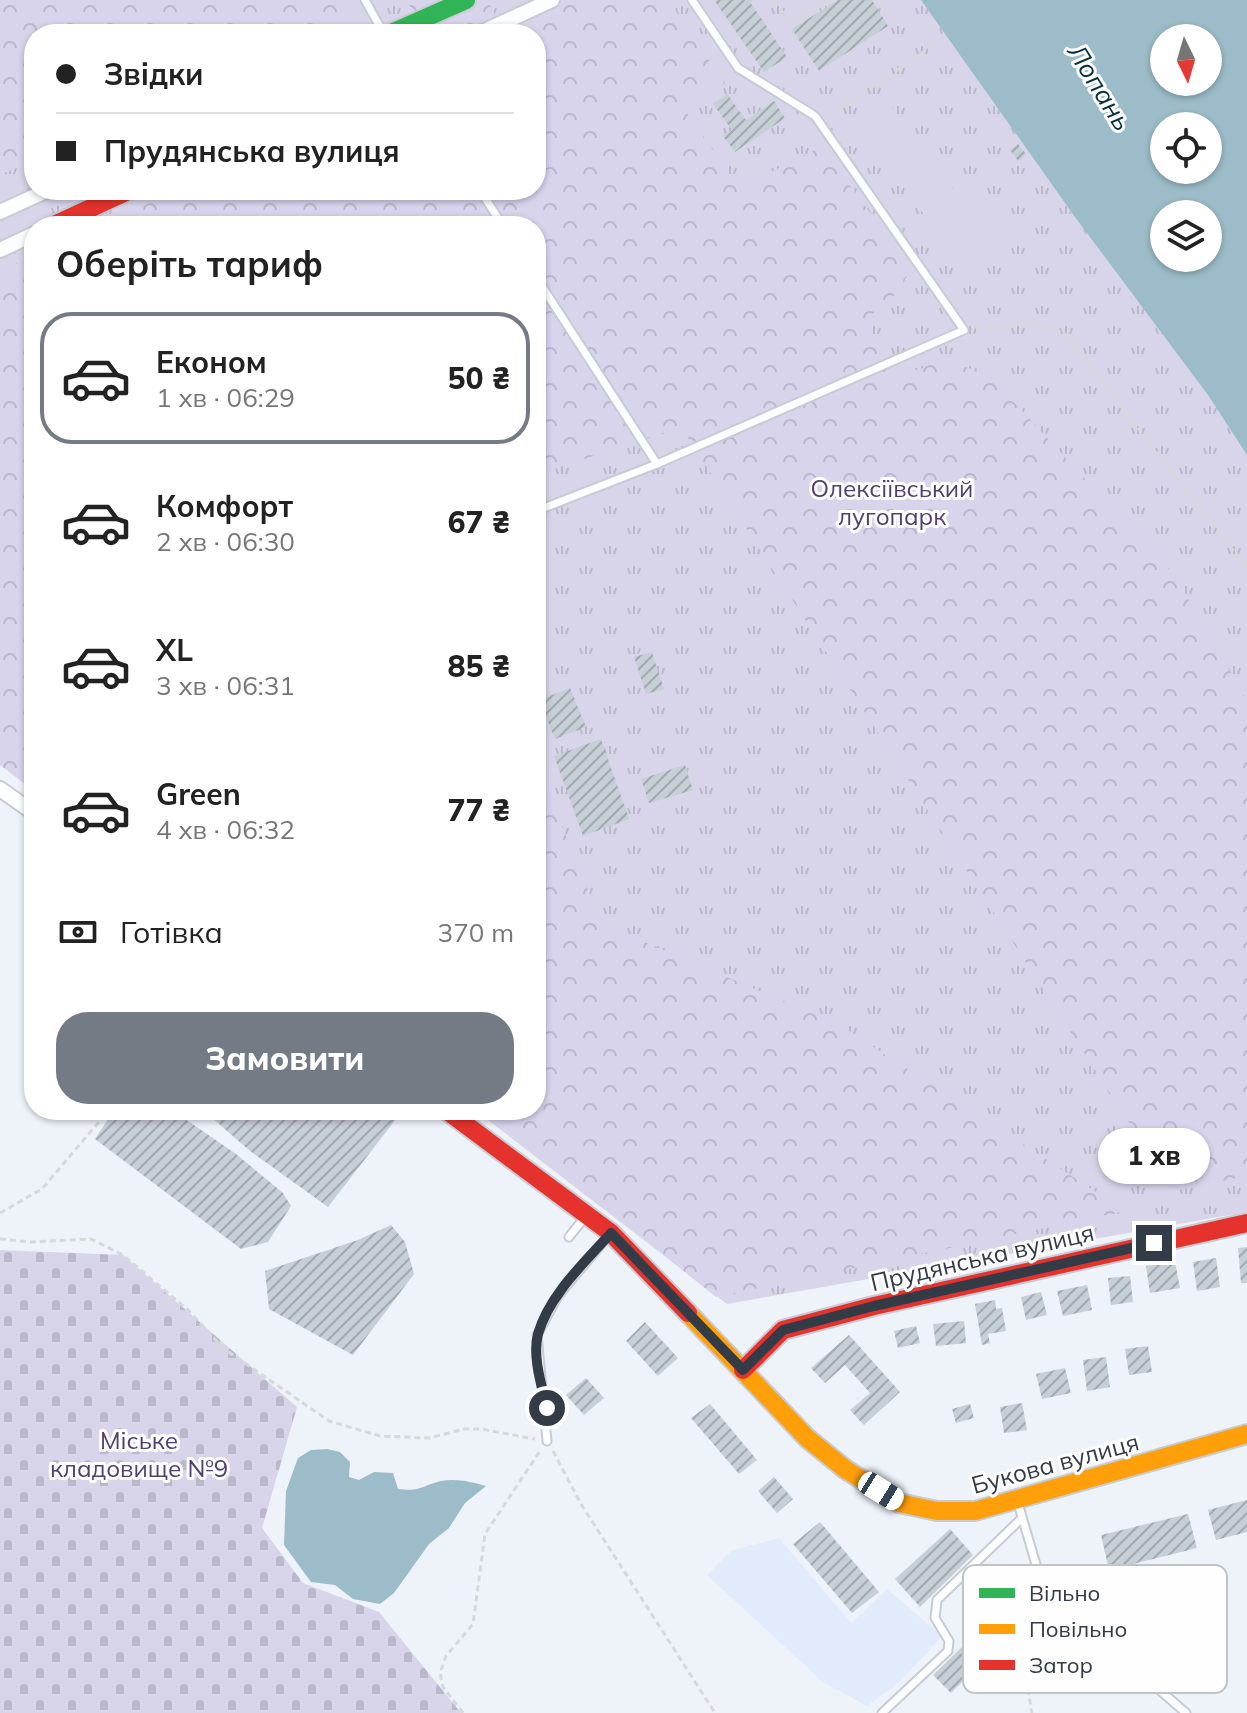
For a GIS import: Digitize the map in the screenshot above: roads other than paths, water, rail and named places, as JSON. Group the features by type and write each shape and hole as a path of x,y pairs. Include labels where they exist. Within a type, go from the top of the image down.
{"street":[{"path":"410,24 466,0"},
{"path":"500,24 552,0"},
{"path":"0,212 26,200"},
{"path":"74,216 108,200"},
{"path":"0,250 24,239"},
{"path":"0,789 24,806"},
{"path":"18,802 24,800"},
{"name":"Букова вулиця","path":"460,1120 611,1233 807,1438 845,1469 899,1503 937,1511 1019,1510 1247,1434"},
{"name":"Прудянська вулиця","path":"743,1370 783,1330 874,1306 1247,1223"}],"lane":[{"path":"365,0 381,24"},
{"path":"546,507 657,464 964,330 815,116 738,68 692,0"},
{"path":"546,292 657,464"},
{"path":"569,1237 587,1213"},
{"path":"547,1441 547,1408 539,1375 537,1335 558,1296 611,1233"},
{"path":"1019,1510 1035,1565"},
{"path":"969,1565 1019,1510"},
{"path":"882,1713 948,1651 949,1641 935,1618 937,1600 963,1571"},
{"path":"1163,1693 1186,1713"}],"water":[{"name":"Лопань","path":"921,0 1247,0 1247,455 1208,395 1075,217"},
{"path":"311,1450 340,1452 350,1462 349,1477 359,1480 374,1472 393,1473 398,1489 406,1490 452,1480 486,1486 465,1503 449,1528 429,1544 394,1593 380,1604 353,1599 335,1585 311,1582 284,1545 286,1491 298,1458"}],"park label":[{"name":"Олексіївський лугопарк","path":"892,502"},
{"name":"Міське кладовище №9","path":"139,1454"}]}
